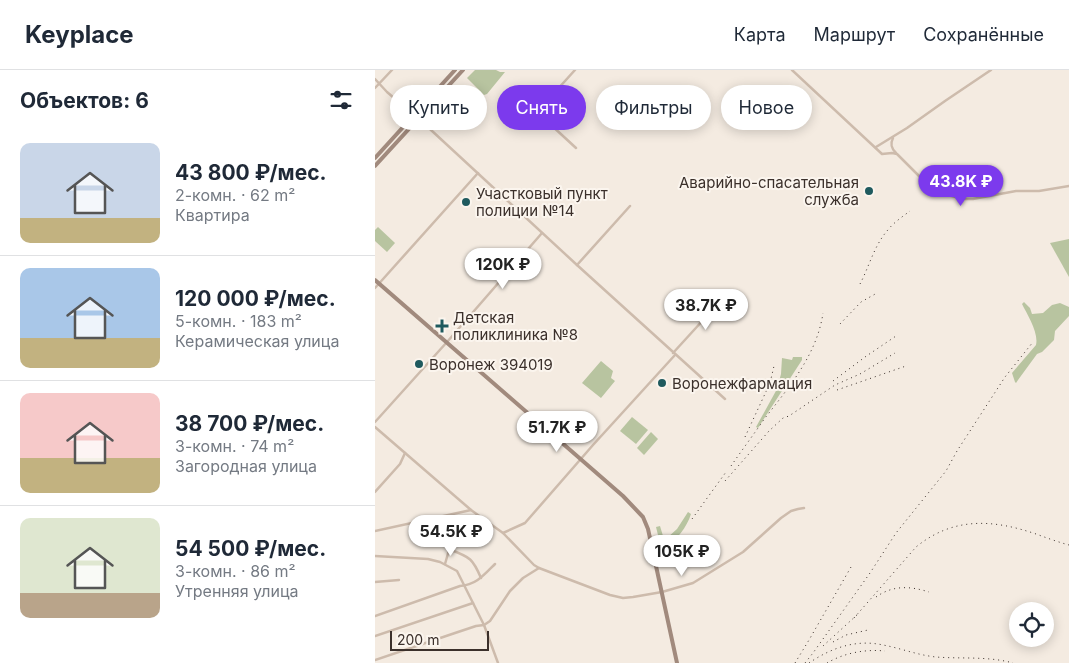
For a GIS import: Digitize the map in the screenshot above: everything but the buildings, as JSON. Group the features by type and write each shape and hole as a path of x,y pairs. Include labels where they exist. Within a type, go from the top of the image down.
{"street":[{"path":"375,88 392,70"},
{"path":"441,85 455,70"},
{"path":"449,85 463,70"},
{"path":"575,70 537,112 576,148"},
{"path":"792,70 882,154 897,154"},
{"path":"876,147 991,70"},
{"path":"375,79 390,95"},
{"path":"375,158 400,130"},
{"path":"375,166 407,130"},
{"path":"431,130 725,399"},
{"path":"893,136 892,148 938,193 973,199 1069,186"},
{"path":"375,288 377,282 478,174"},
{"path":"577,265 631,206"},
{"path":"375,422 542,233"},
{"path":"377,282 623,496 643,517 649,529 677,663"},
{"path":"503,533 525,523 723,296"},
{"path":"375,427 471,510 503,533 539,568 610,596 633,597 662,592 693,583 743,552 791,511 804,508"},
{"path":"375,492 400,464 405,454"},
{"path":"375,532 471,510"},
{"path":"445,564 449,550 467,556 476,567 481,578"},
{"path":"375,556 428,559 445,564 457,571 484,625 499,663"},
{"path":"375,616 473,583 495,564"},
{"path":"375,660 462,630 484,625 490,621 510,591 523,578 539,568"},
{"path":"375,582 399,580"},
{"path":"375,636 473,603"}],"green space":[{"path":"475,70 505,72 487,94 487,85 474,85 467,78"},
{"path":"378,227 395,243 387,252 375,241 375,230"},
{"path":"1069,239 1069,277 1050,243"},
{"path":"1024,302 1030,308 1032,314 1043,313 1052,305 1060,303 1069,307 1069,316 1055,331 1054,340 1042,352 1037,354 1016,383 1012,373 1036,345 1036,335 1022,304"},
{"path":"793,357 802,357 802,360 758,428 756,427 777,389 781,374 782,358 792,360"},
{"path":"601,361 613,371 611,378 615,381 601,398 582,383"},
{"path":"632,417 648,430 636,444 620,431"},
{"path":"651,432 658,439 644,455 637,448"},
{"path":"688,512 691,514 681,533 665,548 661,547 656,527 660,526 663,536 667,538 677,529"}],"railway":[{"path":"860,284 882,237 892,225 910,211"},
{"path":"840,324 861,302 877,293"},
{"path":"731,466 793,382 809,356 820,328 823,313"},
{"path":"833,381 896,336"},
{"path":"805,663 870,573 896,533 946,471 1005,377 1033,342"},
{"path":"725,481 783,418 789,416 835,385 860,374 895,353"},
{"path":"745,437 770,383 774,366"},
{"path":"837,390 906,366"},
{"path":"692,519 726,472"},
{"path":"854,618 916,547 944,530 973,524 1004,525 1069,545"},
{"path":"795,663 851,567"},
{"path":"876,597 889,590 902,588 929,592"},
{"path":"823,646 858,614"},
{"path":"833,642 846,635 868,630"},
{"path":"809,663 835,649 863,643 873,643 936,657 984,659 1013,663"},
{"path":"827,663 855,652 885,651"}],"place":[{"name":"Аварийно-спасательная служба","path":"869,191"},
{"name":"Участковый пункт полиции №14","path":"466,202"},
{"name":"Детская поликлиника №8","path":"442,326"},
{"name":"Воронеж 394019","path":"419,364"},
{"name":"Воронежфармация","path":"662,383"}]}
